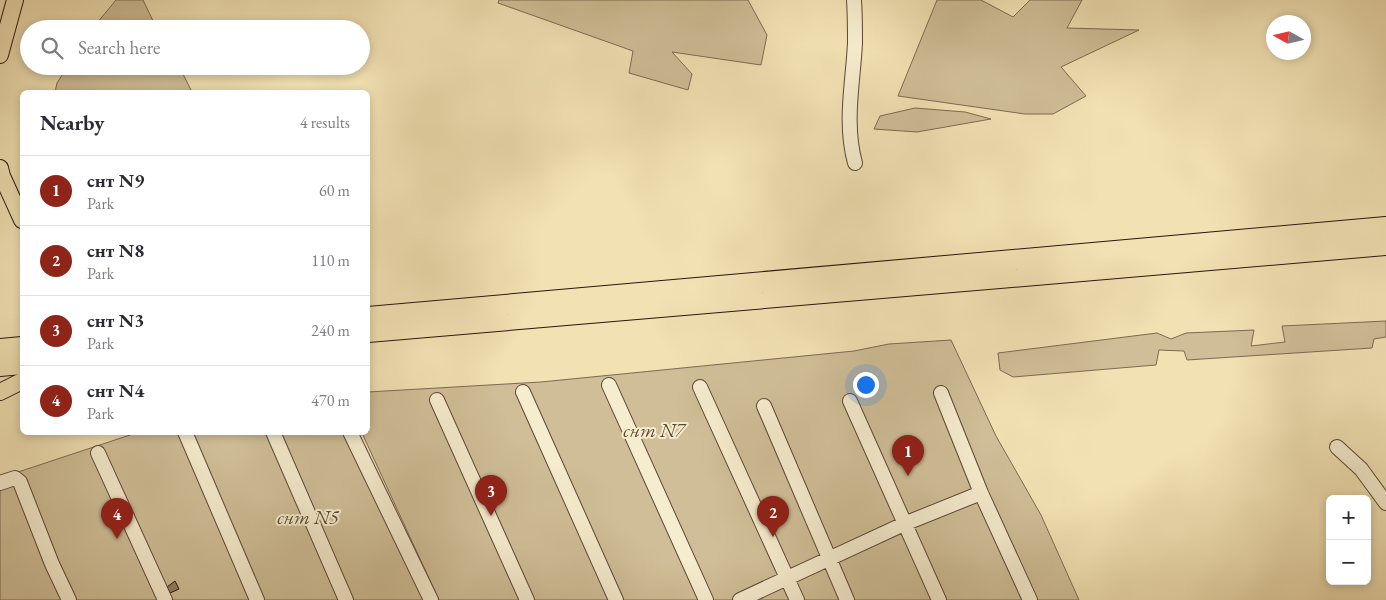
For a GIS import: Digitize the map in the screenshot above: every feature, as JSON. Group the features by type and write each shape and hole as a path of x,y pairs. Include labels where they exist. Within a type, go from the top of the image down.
{"highway":[{"path":"370,317 1386,227"},
{"path":"370,332 1386,245"},
{"path":"0,349 20,347"},
{"path":"0,366 20,364"}],"main road":[{"path":"0,7 5,0"},
{"path":"0,27 13,0"},
{"path":"0,54 13,0"},
{"path":"0,168 20,216"},
{"path":"0,392 20,382"}],"street":[{"path":"854,0 855,42 849,113 850,147 855,163"},
{"path":"609,385 706,600"},
{"path":"700,387 797,600"},
{"path":"523,392 616,600"},
{"path":"941,393 981,493 1030,600"},
{"path":"437,400 527,600"},
{"path":"850,401 939,600"},
{"path":"764,406 847,600"},
{"path":"186,435 257,600"},
{"path":"274,435 346,600"},
{"path":"351,435 431,600"},
{"path":"359,435 436,600"},
{"path":"1337,447 1360,469 1386,503"},
{"path":"98,453 165,600"},
{"path":"0,483 15,478 20,482 52,564 70,600"},
{"path":"740,600 904,524 981,493"}],"green space":[{"path":"116,0 143,0 153,20 99,20"},
{"path":"499,0 748,0 767,35 761,65 672,52 692,74 688,90 629,73 633,51 498,3"},
{"path":"937,0 981,0 1013,17 1030,0 1082,0 1067,28 1139,30 1061,67 1086,96 1053,114 1025,114 898,96"},
{"path":"62,75 184,75 191,90 55,90"},
{"path":"915,108 965,112 991,119 917,132 874,129 880,116"},
{"path":"1386,321 1386,337 1374,339 1372,348 1187,360 1184,351 1159,350 1156,365 1013,377 1000,370 998,353 1157,333 1171,339 1186,333 1254,330 1251,346 1285,342 1282,326"},
{"name":"снт N7","path":"951,340 996,436 1041,515 1079,600 439,600 363,435 370,435 370,392 541,382 854,351 889,344"},
{"name":"снт N5","path":"130,435 354,435 434,600 0,600 0,478"}],"building":[{"path":"175,581 179,589 170,593 167,587"}],"place":[{"name":"снт N9","path":"908,476"},
{"name":"снт N3","path":"491,516"},
{"name":"снт N8","path":"773,537"},
{"name":"снт N4","path":"117,539"}]}
